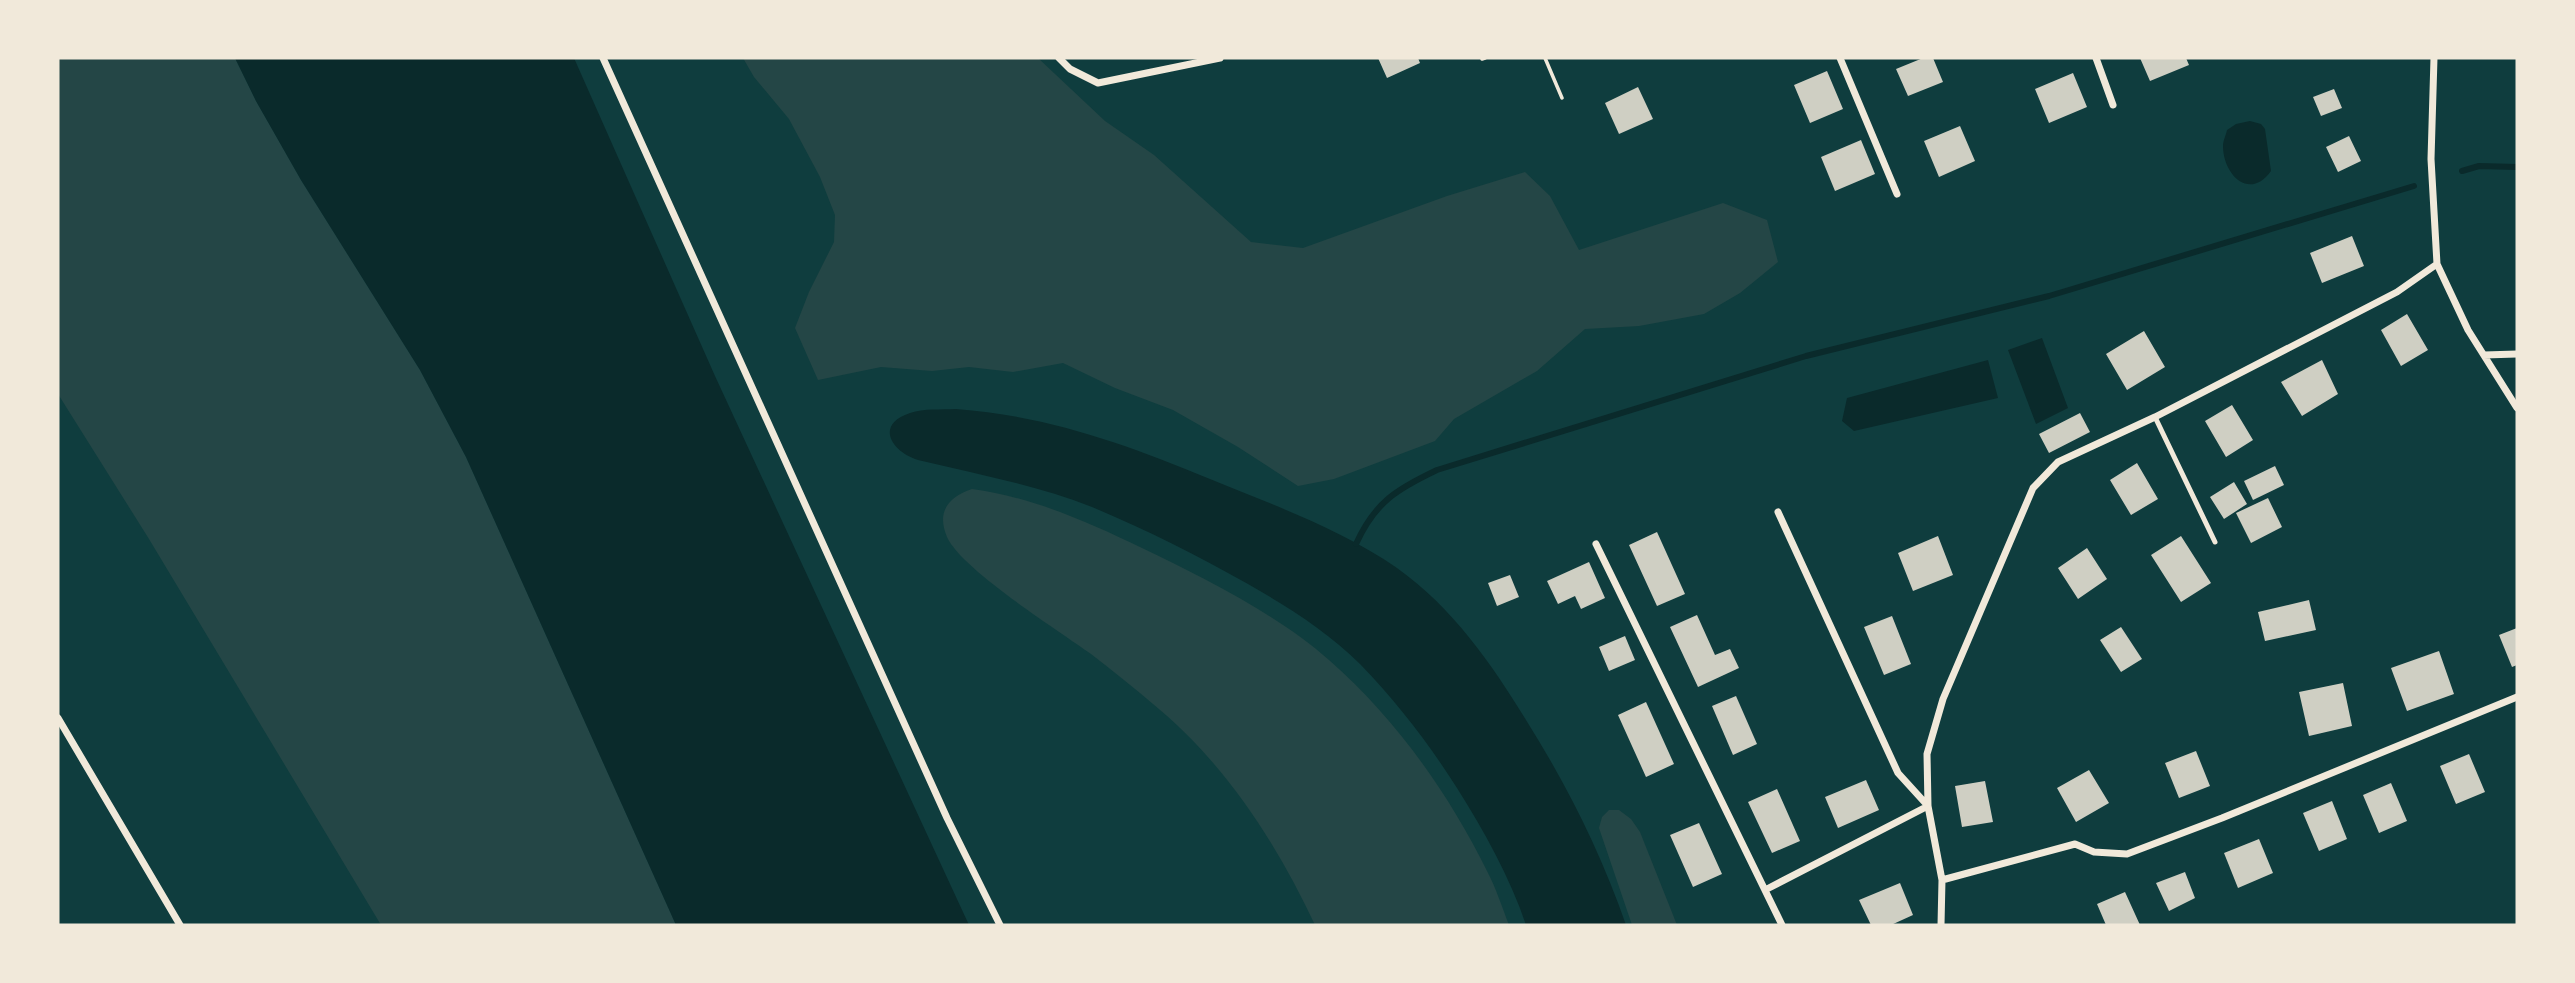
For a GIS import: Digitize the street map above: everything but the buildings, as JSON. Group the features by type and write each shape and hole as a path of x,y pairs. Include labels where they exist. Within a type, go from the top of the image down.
{"street":[{"path":"603,58 947,818 1000,925"},
{"path":"1059,58 1070,69 1098,83 1220,58"},
{"path":"1840,58 1897,194"},
{"path":"2096,58 2113,105"},
{"path":"2434,58 2431,159 2437,264 2468,330 2517,408"},
{"path":"1941,925 1942,880 1928,806 1927,754 1943,699 2032,488 2058,462 2155,417 2396,292 2437,264"},
{"path":"2484,355 2517,354"},
{"path":"1778,512 1898,773 1928,806"},
{"path":"1596,544 1782,925"},
{"path":"1942,880 2075,844 2094,852 2127,855 2517,698"},
{"path":"58,718 180,925"},
{"path":"1765,890 1928,806"}],"lane":[{"path":"2155,417 2215,542"}],"path":[{"path":"1545,58 1562,98"}],"shaded area":[{"path":"58,58 235,58 301,180 420,370 466,457 676,925 381,925 149,539 58,394"},
{"path":"235,58 574,58 715,376 969,925 676,925 466,457 420,370 301,180"},
{"path":"743,58 1038,58 1105,121 1154,155 1251,242 1303,248 1447,196 1525,172 1550,196 1579,250 1723,203 1767,220 1778,262 1740,293 1704,314 1639,326 1585,329 1537,371 1454,419 1435,441 1334,479 1298,486 1238,447 1173,410 1115,388 1063,363 1013,372 969,367 932,371 881,367 818,380 795,328 809,292 834,242 835,215 820,177 789,119 754,77"},
{"path":"2250,121 2261,124 2265,129 2271,171 2255,184 2239,181 2233,175 2224,157 2223,146 2227,130 2236,124"},
{"path":"2042,338 2068,408 2036,424 2008,350"},
{"path":"1988,360 1998,398 1854,431 1842,421 1847,398"},
{"path":"956,409 1055,425 1148,454 1306,519 1353,541 1397,568 1453,619 1485,657 1513,699 1582,820 1626,925 1526,925 1512,889 1486,838 1424,739 1360,664 1321,630 1210,563 1112,515 1049,492 918,460 901,451 891,438 892,424 910,413"},
{"path":"972,489 1038,504 1122,538 1239,598 1287,628 1329,660 1398,731 1437,785 1472,842 1509,925 1315,925 1266,834 1226,778 1203,752 1179,727 1130,685 990,582 956,551 944,528 944,512 957,496"},
{"path":"1609,810 1619,810 1631,819 1640,832 1677,925 1632,925 1599,828 1602,817"}],"waterway":[{"path":"2462,171 2479,166 2517,167"},
{"path":"1356,544 1379,507 1399,491 1437,470 1806,356 2049,296 2414,186"}]}
